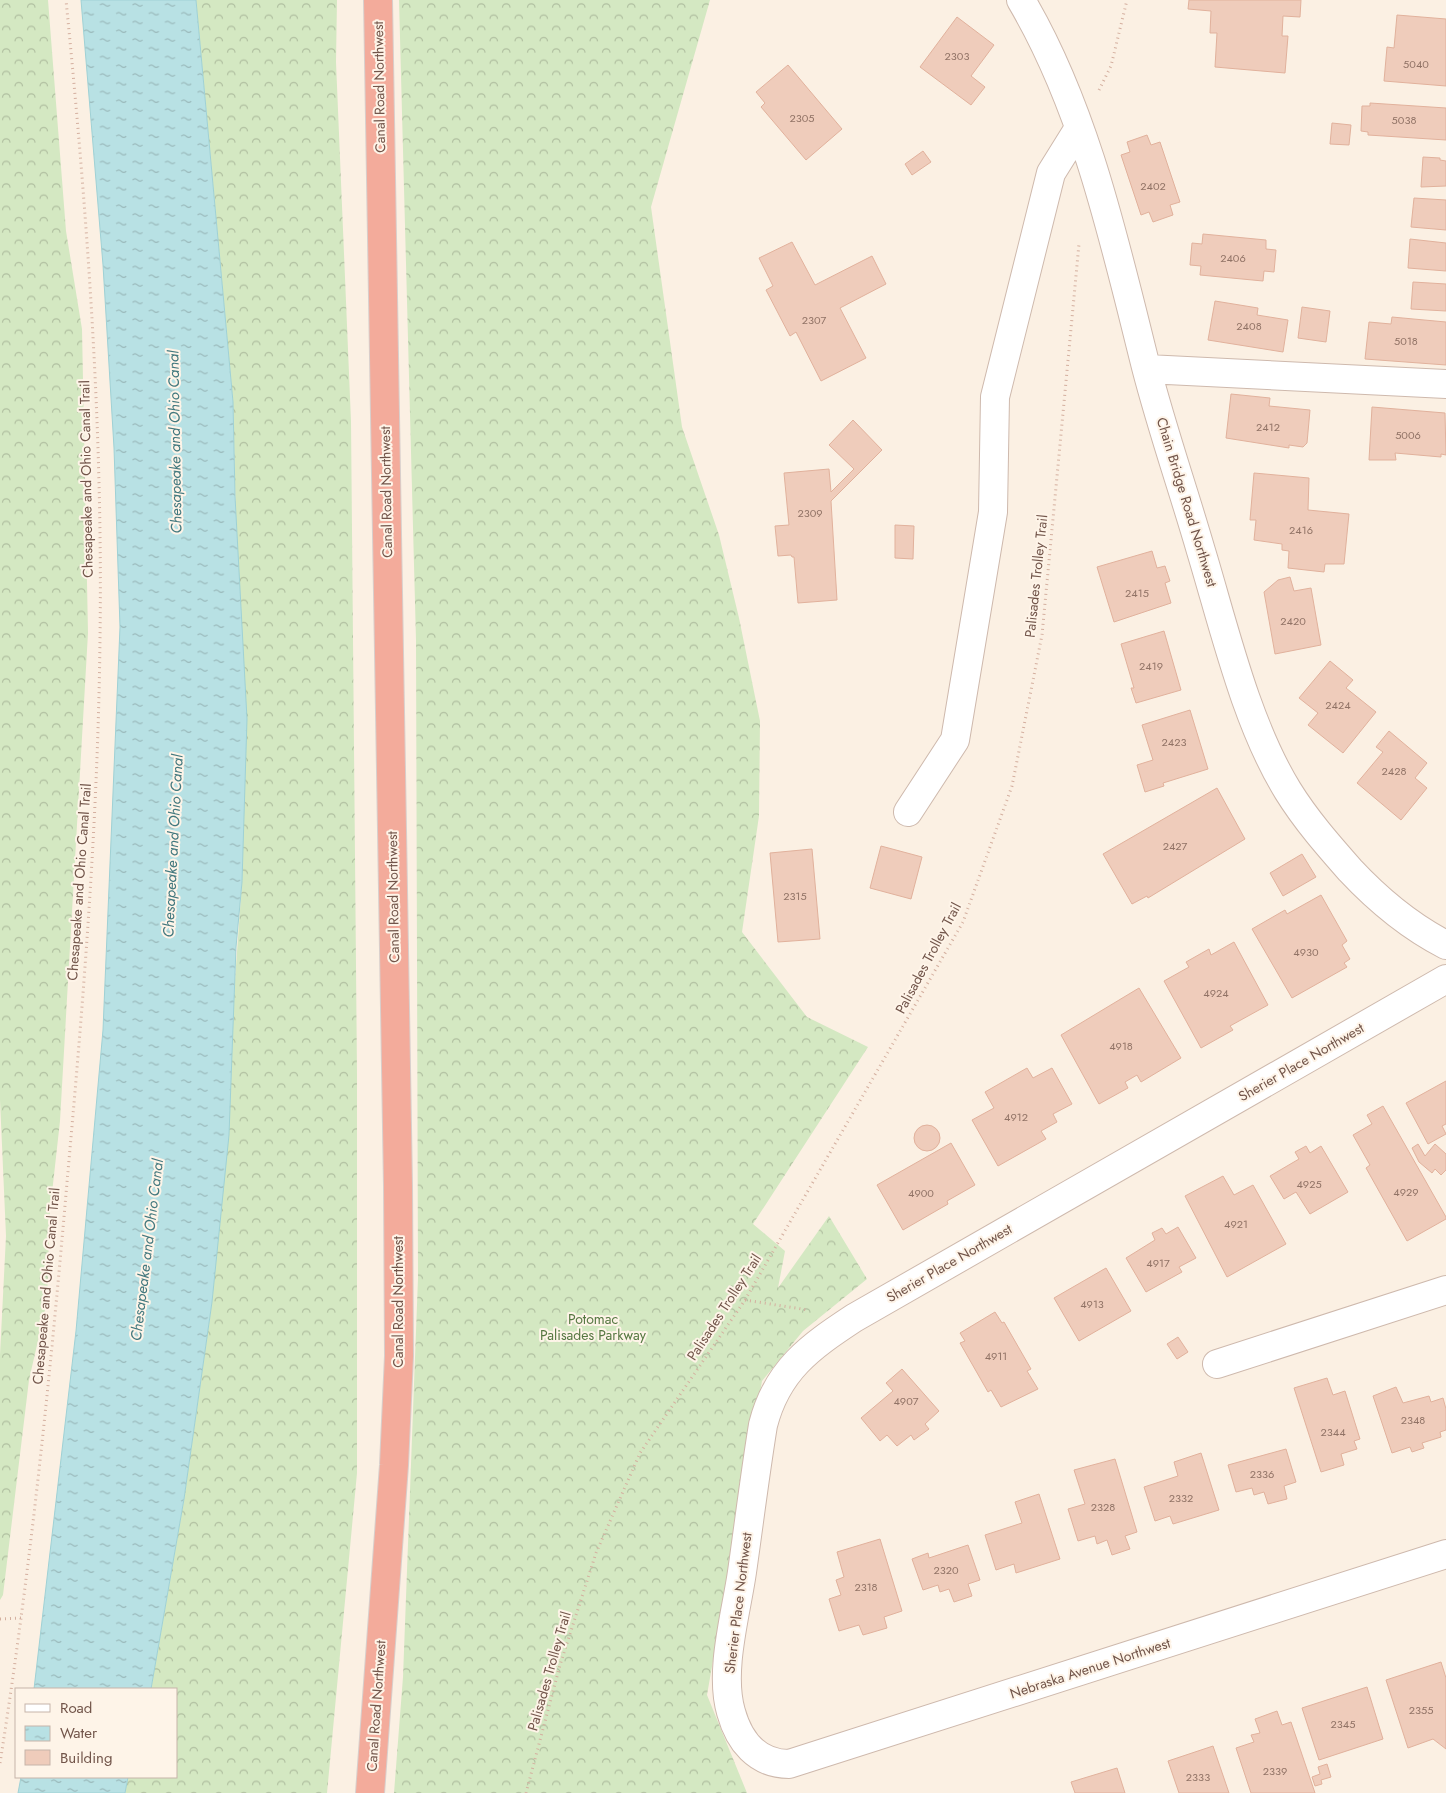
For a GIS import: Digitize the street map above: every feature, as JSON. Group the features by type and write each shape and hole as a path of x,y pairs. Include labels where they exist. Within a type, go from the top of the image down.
{"highway":[{"name":"Canal Road Northwest","path":"370,1793 394,1465 399,1356 398,1177 378,0"}],"street":[{"name":"Chain Bridge Road Northwest","path":"1021,0 1042,34 1080,128 1132,307 1147,368 1234,661 1260,734 1286,789 1327,845 1367,888 1397,916 1424,934 1446,945"},
{"path":"908,812 955,740 993,512 995,398 1050,173 1080,128"},
{"path":"1147,368 1446,384"},
{"name":"Sherier Place Northwest","path":"742,1737 731,1712 728,1666 765,1414 774,1392 785,1374 802,1355 854,1318 1446,978"},
{"path":"1216,1364 1446,1290"},
{"name":"Nebraska Avenue Northwest","path":"742,1737 761,1758 774,1764 788,1764 1446,1554"}],"path":[{"name":"Chesapeake and Ohio Canal Trail","path":"0,1763 22,1618 55,1328 80,1041 96,808 100,635 98,451 89,267 66,0"},
{"path":"1080,128 1111,66 1127,0"},
{"name":"Palisades Trolley Trail","path":"526,1793 560,1665 596,1553 640,1453 745,1300 963,922 1012,786 1042,635 1079,234"},
{"path":"745,1300 854,1318"},
{"path":"0,1618 22,1618"}],"green space":[{"path":"0,0 48,0 66,231 82,329 88,633 60,1121 50,1211 47,1301 29,1380 3,1595 0,1600 0,1355 6,1236 0,1100"},
{"path":"196,0 337,0 336,62 351,421 357,1074 357,1473 327,1793 125,1793 128,1778 178,1778 178,1688 151,1688 184,1499 212,1302 242,882 243,811 233,402"},
{"name":"Potomac Palisades Parkway","path":"399,0 710,0 651,207 682,427 719,535 739,618 760,721 759,816 742,932 807,1017 868,1047 753,1224 785,1251 778,1288 829,1216 867,1279 803,1331 762,1381 707,1695 747,1793 394,1793 403,1677 418,1278 416,640"}],"water":[{"name":"Chesapeake and Ohio Canal","path":"81,0 196,0 233,402 235,496 247,719 242,882 236,947 229,1135 212,1302 184,1499 151,1688 34,1688 76,1331 103,1030 120,627 114,448 103,265"},
{"path":"21,1778 128,1778 125,1793 18,1793"}],"building":[{"path":"1189,0 1301,0 1300,17 1283,16 1282,36 1288,36 1285,73 1215,67 1217,33 1210,33 1211,11 1188,9"},
{"path":"1397,15 1446,19 1446,86 1384,81 1387,47 1394,48"},
{"path":"957,17 994,45 971,76 985,87 971,105 920,67"},
{"path":"788,65 842,129 806,160 761,107 765,103 756,92"},
{"path":"1370,103 1446,108 1446,140 1368,135 1368,132 1361,131 1362,106 1370,106"},
{"path":"1332,123 1351,125 1349,145 1330,144"},
{"path":"1147,135 1151,145 1160,142 1180,202 1170,205 1173,215 1153,222 1149,212 1141,215 1121,155 1130,152 1127,142"},
{"path":"923,151 931,162 912,175 905,164"},
{"path":"1423,157 1440,158 1440,160 1446,161 1446,186 1421,187"},
{"path":"1414,198 1446,200 1446,230 1411,227"},
{"path":"1203,234 1266,240 1266,249 1276,250 1274,272 1264,271 1263,281 1200,275 1201,266 1190,265 1192,243 1202,244"},
{"path":"1410,239 1446,243 1446,271 1408,268"},
{"path":"792,242 815,285 872,256 886,284 840,308 866,358 821,381 796,332 790,336 766,290 773,286 759,258"},
{"path":"1413,282 1446,284 1446,311 1411,309"},
{"path":"1215,301 1258,308 1257,315 1288,320 1283,352 1208,340"},
{"path":"1302,307 1330,311 1326,342 1298,338"},
{"path":"1392,317 1446,322 1446,365 1365,359 1369,322 1391,324"},
{"path":"1231,394 1270,398 1269,406 1310,410 1307,443 1303,447 1289,445 1289,448 1226,438"},
{"path":"1372,407 1445,413 1446,455 1441,454 1441,457 1395,453 1396,460 1369,460"},
{"path":"853,420 882,450 831,501 837,600 798,603 794,557 791,555 778,556 775,526 789,525 784,473 829,469 831,492 854,469 829,445"},
{"path":"1254,473 1309,478 1308,510 1349,514 1344,564 1325,564 1324,572 1288,568 1289,551 1282,550 1282,544 1254,540 1256,520 1250,520"},
{"path":"895,525 914,526 913,559 895,558"},
{"path":"1152,551 1157,568 1165,566 1170,581 1165,583 1171,603 1114,622 1097,567"},
{"path":"1290,577 1294,591 1311,588 1321,645 1275,654 1264,592 1278,580"},
{"path":"1164,631 1181,690 1136,703 1131,688 1134,688 1121,644"},
{"path":"1330,661 1353,680 1346,688 1376,712 1343,753 1308,725 1318,713 1299,698"},
{"path":"1190,710 1208,769 1163,783 1164,786 1145,792 1137,765 1153,760 1142,725"},
{"path":"1389,731 1427,763 1415,778 1427,788 1401,820 1357,783 1383,752 1376,747"},
{"path":"1217,788 1245,839 1148,898 1147,896 1132,904 1103,854"},
{"path":"881,846 922,857 911,899 870,888"},
{"path":"812,849 820,939 778,942 770,853"},
{"path":"1302,854 1316,877 1283,896 1270,873"},
{"path":"1321,895 1347,941 1342,945 1350,959 1344,963 1347,967 1292,998 1252,929 1285,910 1287,914"},
{"path":"1234,942 1268,1005 1230,1026 1233,1030 1201,1048 1164,981 1189,967 1186,962 1209,949 1211,955"},
{"path":"1139,988 1181,1058 1141,1082 1137,1075 1125,1082 1128,1088 1099,1104 1061,1035"},
{"path":"1027,1068 1033,1078 1052,1068 1072,1104 1053,1114 1057,1122 1041,1131 1046,1139 998,1166 972,1120 994,1108 985,1092"},
{"path":"1446,1081 1446,1124 1442,1126 1446,1134 1428,1144 1406,1103"},
{"path":"1383,1106 1446,1217 1446,1219 1407,1241 1366,1168 1370,1165 1353,1135 1372,1124 1367,1115"},
{"path":"927,1125 936,1129 940,1138 936,1147 927,1151 918,1147 914,1138 918,1129"},
{"path":"951,1143 975,1185 947,1201 948,1204 903,1230 877,1185"},
{"path":"1418,1144 1425,1156 1435,1144 1446,1154 1446,1170 1441,1175 1435,1169 1432,1173 1419,1162 1412,1148"},
{"path":"1306,1146 1310,1153 1321,1146 1348,1192 1310,1214 1296,1192 1284,1199 1270,1176 1299,1159 1295,1152"},
{"path":"1223,1176 1234,1195 1253,1185 1286,1244 1227,1277 1185,1196"},
{"path":"1178,1227 1196,1258 1179,1267 1182,1272 1146,1292 1126,1258 1155,1240 1152,1233 1162,1228 1166,1234"},
{"path":"1106,1268 1131,1311 1079,1341 1054,1298"},
{"path":"995,1312 1002,1323 1004,1322 1031,1369 1027,1371 1038,1389 1001,1407 991,1390 988,1392 960,1343 965,1341 960,1333"},
{"path":"1178,1337 1188,1352 1177,1359 1167,1344"},
{"path":"902,1369 939,1411 925,1424 929,1429 914,1440 911,1435 897,1446 887,1435 880,1441 861,1418 893,1391 886,1383"},
{"path":"1327,1378 1333,1395 1345,1391 1360,1439 1354,1441 1357,1449 1341,1454 1344,1465 1321,1472 1294,1388"},
{"path":"1396,1387 1403,1403 1429,1396 1431,1402 1443,1398 1446,1409 1446,1430 1440,1432 1441,1437 1422,1443 1424,1448 1412,1452 1410,1447 1392,1453 1373,1396"},
{"path":"1286,1449 1296,1482 1284,1486 1287,1499 1268,1504 1264,1492 1254,1495 1252,1488 1236,1492 1228,1465"},
{"path":"1201,1453 1219,1510 1173,1524 1170,1516 1155,1521 1144,1487 1178,1476 1174,1462"},
{"path":"1115,1459 1137,1532 1125,1536 1130,1549 1112,1555 1107,1540 1097,1544 1095,1536 1078,1541 1068,1509 1085,1504 1074,1470"},
{"path":"1039,1494 1060,1559 1016,1573 1014,1564 996,1570 985,1535 1022,1523 1015,1502"},
{"path":"880,1539 902,1611 884,1617 887,1628 863,1635 859,1625 839,1631 829,1599 841,1595 836,1580 844,1577 837,1552"},
{"path":"968,1545 980,1580 968,1584 972,1596 954,1602 949,1589 940,1592 938,1585 923,1590 912,1559 928,1553 929,1558"},
{"path":"1441,1662 1446,1678 1446,1749 1433,1739 1408,1748 1386,1680"},
{"path":"1367,1687 1383,1739 1319,1760 1302,1708"},
{"path":"1277,1711 1282,1725 1291,1722 1315,1793 1251,1793 1236,1748 1254,1742 1251,1735 1260,1733 1255,1719"},
{"path":"1213,1746 1229,1793 1179,1793 1168,1761"},
{"path":"1327,1764 1331,1777 1321,1780 1322,1784 1315,1786 1312,1777 1320,1774 1318,1767"},
{"path":"1117,1768 1125,1793 1075,1793 1071,1782"}]}
